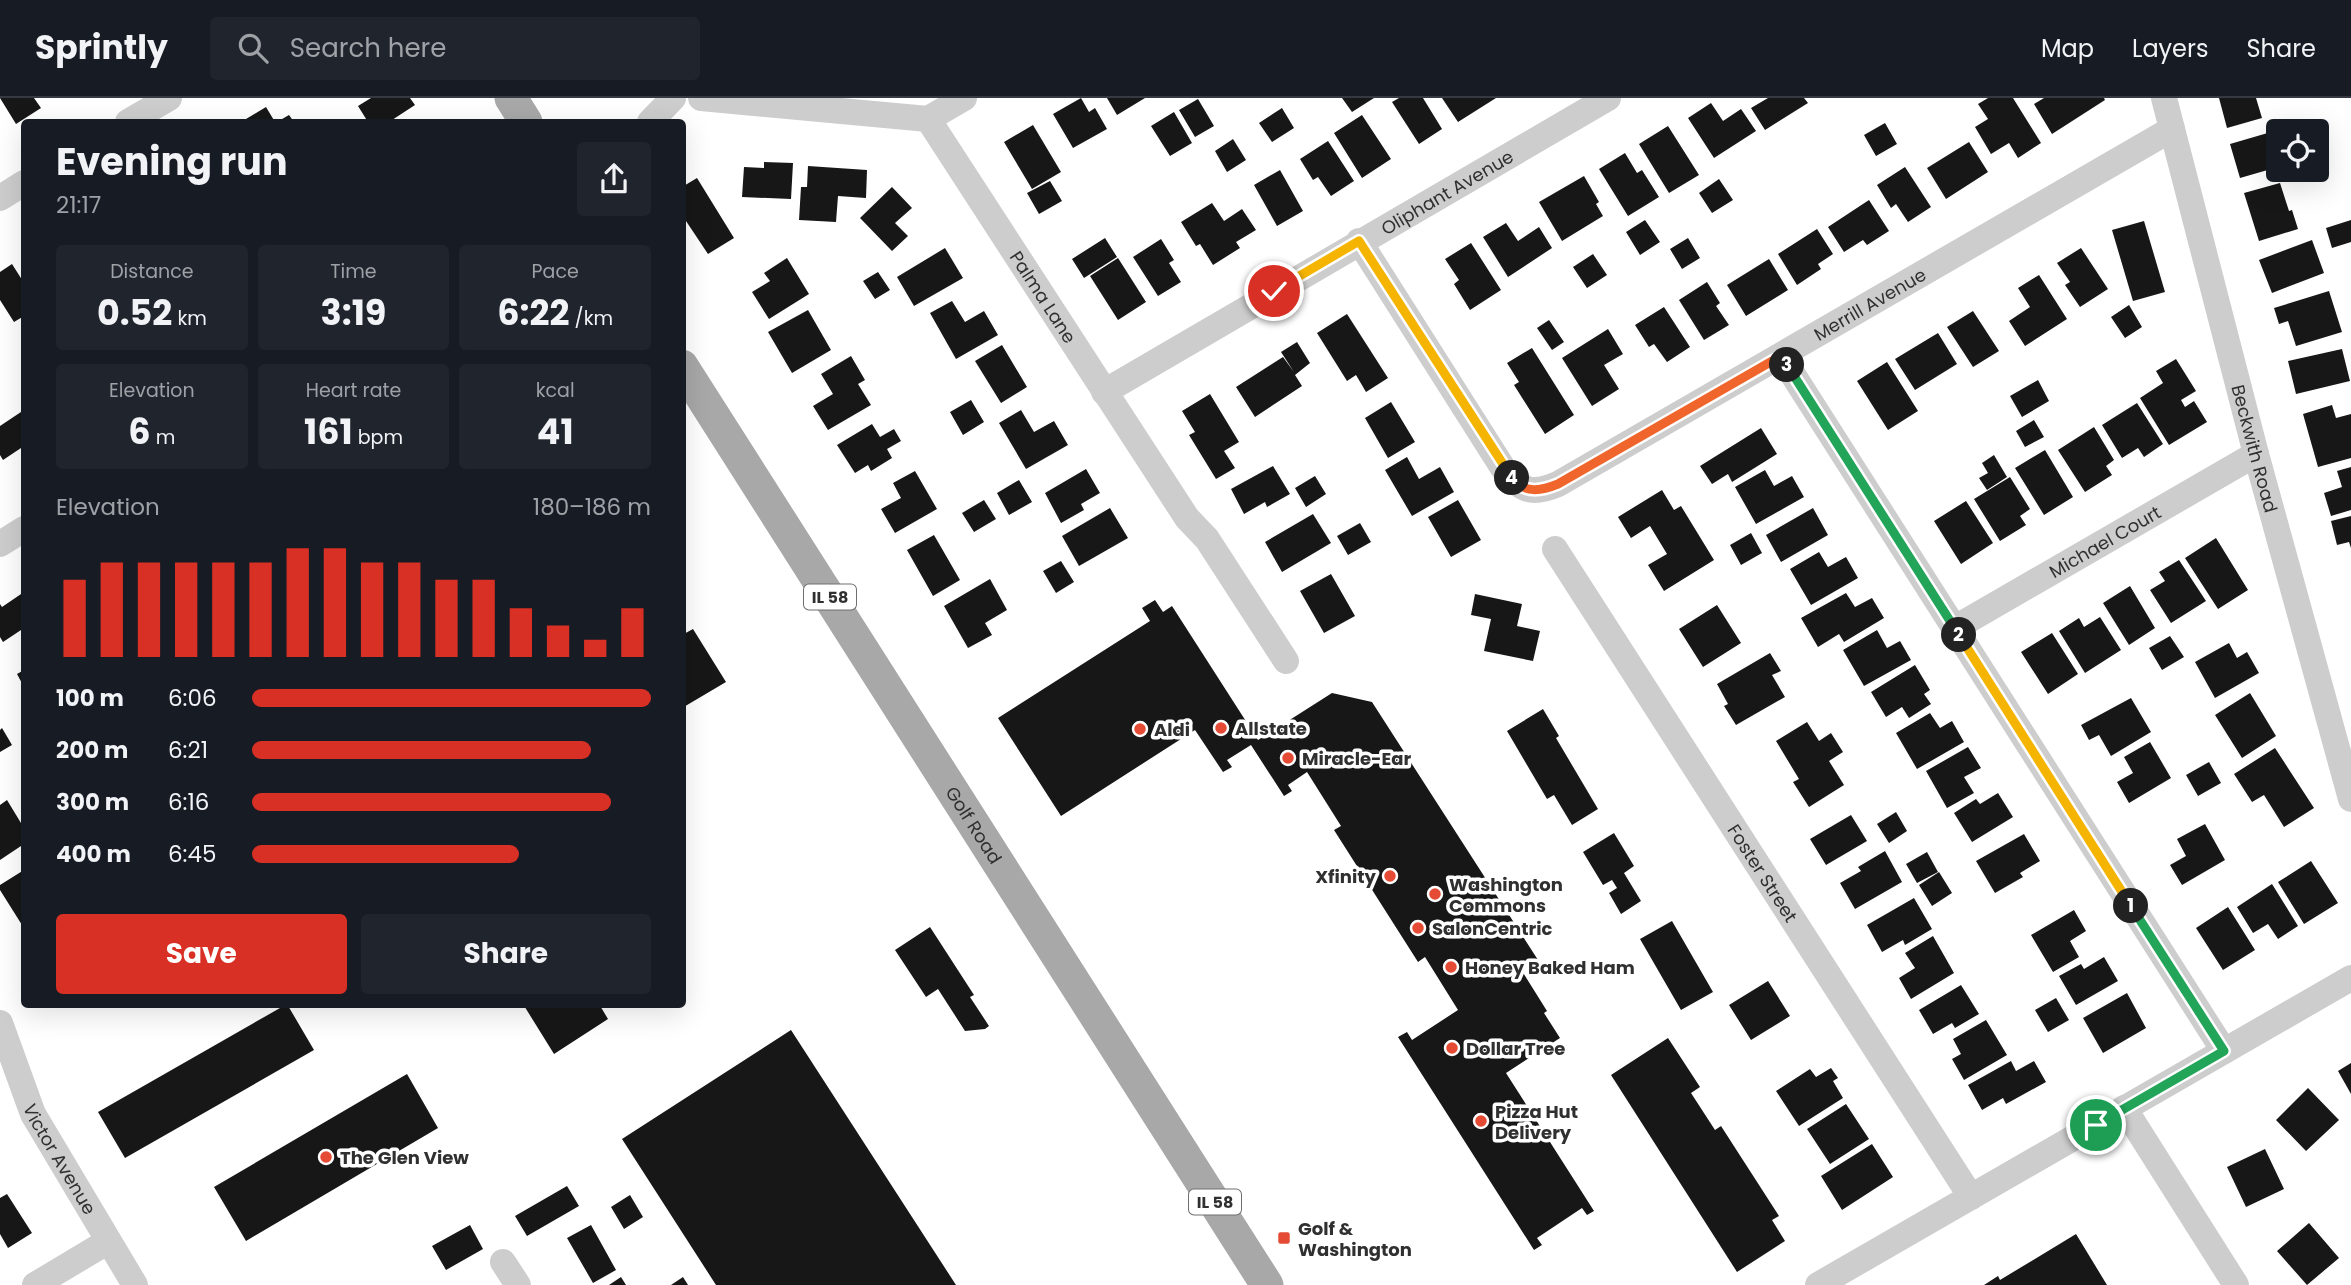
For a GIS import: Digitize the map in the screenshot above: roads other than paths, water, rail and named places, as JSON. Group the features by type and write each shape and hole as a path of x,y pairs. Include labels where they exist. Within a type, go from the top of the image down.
{"main road":[{"path":"511,98 524,119"},
{"name":"Golf Road","path":"686,372 1267,1285"}],"street":[{"path":"133,119 169,98"},
{"path":"653,119 673,98"},
{"path":"701,98 928,119 964,98"},
{"name":"Oliphant Avenue","path":"1104,392 1608,98"},
{"name":"Beckwith Road","path":"2164,98 2256,454 2351,799"},
{"name":"Palma Lane","path":"928,119 1186,518 1207,539 1286,661"},
{"name":"Merrill Avenue","path":"1359,241 1503,468 1516,484 1529,490 1542,491 1781,356 2172,128"},
{"path":"0,198 21,185"},
{"path":"1781,356 2224,1051"},
{"name":"Michael Court","path":"1955,628 2256,454"},
{"path":"0,544 21,531"},
{"name":"Foster Street","path":"1555,549 1971,1196"},
{"path":"1818,1285 2351,978"},
{"name":"Victor Avenue","path":"0,1023 33,1114 135,1285"},
{"path":"2124,1108 2236,1285"},
{"path":"35,1285 107,1242"},
{"path":"503,1262 518,1285"}],"place":[{"name":"Allstate","path":"1221,728"},
{"name":"Aldi","path":"1140,729"},
{"name":"Miracle-Ear","path":"1288,758"},
{"name":"Xfinity","path":"1390,876"},
{"name":"Washington Commons","path":"1435,894"},
{"name":"SalonCentric","path":"1418,928"},
{"name":"Honey Baked Ham","path":"1451,967"},
{"name":"Dollar Tree","path":"1452,1048"},
{"name":"Pizza Hut Delivery","path":"1481,1121"},
{"name":"The Glen View","path":"326,1157"},
{"name":"Golf & Washington","path":"1284,1238"}]}
